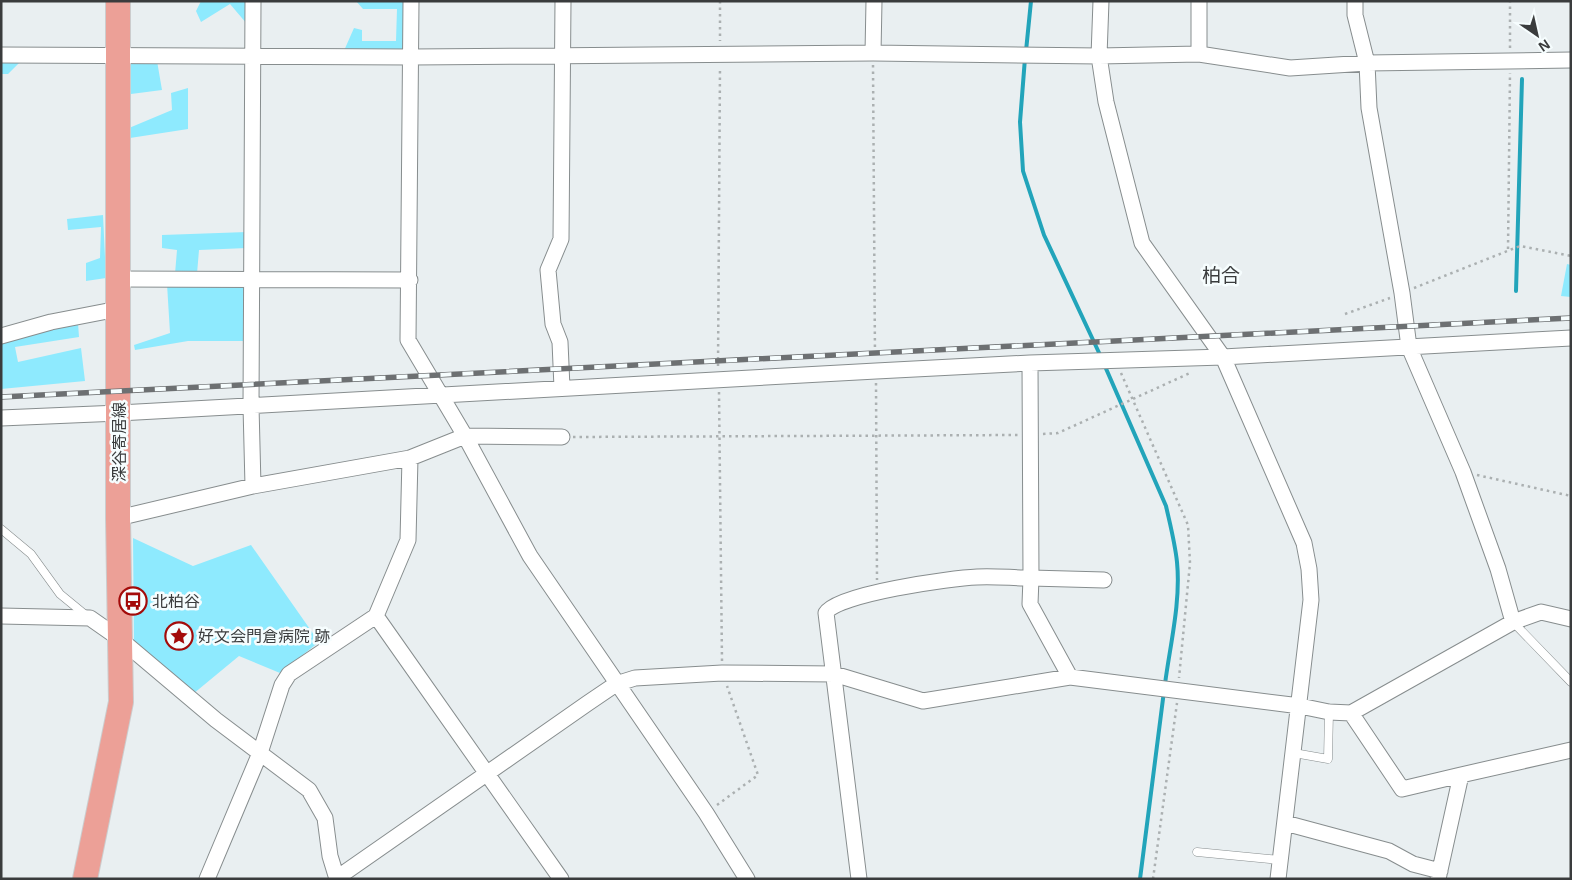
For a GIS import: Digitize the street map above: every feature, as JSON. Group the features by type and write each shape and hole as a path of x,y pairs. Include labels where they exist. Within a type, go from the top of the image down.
{"main road":[{"name":"深谷寄居線","path":"85,879 121,702 118,518 118,1"}],"street":[{"path":"253,1 251,406 253,486"},
{"path":"411,1 408,340 438,395 465,436 530,556 706,813 747,879"},
{"path":"562,388 560,342 552,324 548,270 561,238 563,1"},
{"path":"873,53 874,1"},
{"path":"1101,1 1099,56 1106,102 1142,243 1223,358 1304,543 1309,569 1311,600 1300,706 1278,879"},
{"path":"1199,54 1200,1"},
{"path":"1355,1 1355,15 1367,63 1369,108 1402,294 1409,347 1463,472 1498,569 1513,622"},
{"path":"1,55 117,54 412,57 873,53 1099,56 1199,54 1290,68 1367,63 1571,60"},
{"path":"118,279 410,280"},
{"path":"1,336 51,322 118,309"},
{"path":"1,418 1030,363 1223,358 1571,338"},
{"path":"1030,363 1030,604 1070,677"},
{"path":"118,518 253,486 410,458 465,436 562,437"},
{"path":"207,879 260,753 282,685 289,674 376,616 408,540 410,458"},
{"path":"859,879 826,613 829,608 877,591 976,576 1104,580"},
{"path":"1,616 90,618 120,639 216,720 309,790 325,818 330,856 337,878 616,684 635,678 722,673 834,674 923,701 1070,677 1300,706 1329,712 1351,713 1513,622 1541,612 1571,619"},
{"path":"376,616 561,879"},
{"path":"1351,713 1402,789 1571,750"},
{"path":"1285,823 1389,851 1439,875 1461,775"}],"lane":[{"path":"1,529 31,554 60,594 90,618"},
{"path":"1513,622 1571,682"},
{"path":"1294,754 1328,759 1329,712"},
{"path":"1197,852 1279,860"}],"path":[{"path":"706,813 758,775 722,673 718,379 720,1"},
{"path":"1508,249 1510,1"},
{"path":"873,53 877,591"},
{"path":"1345,314 1402,294 1508,249 1520,246 1571,256"},
{"path":"1116,360 1188,525 1190,563 1178,690 1153,879"},
{"path":"562,437 1029,435 1058,433 1196,370"},
{"path":"1463,472 1571,496"}],"shaded area":[{"path":"201,1 247,1 247,24 230,4 201,22 196,11"},
{"path":"356,1 408,1 408,52 343,53 354,28 362,30 362,41 396,41 397,9 363,9"},
{"path":"1,60 22,60 8,74 1,74"},
{"path":"129,60 157,61 162,90 131,94"},
{"path":"188,88 188,129 130,138 129,128 172,110 171,93"},
{"path":"103,215 106,278 86,281 86,263 100,258 101,227 68,230 67,219"},
{"path":"247,232 247,248 199,250 197,274 175,274 177,250 162,248 162,235"},
{"path":"1567,264 1571,265 1571,297 1561,296"},
{"path":"167,284 247,287 247,341 188,341 135,350 134,345 170,333"},
{"path":"78,323 79,337 15,347 18,362 81,348 85,381 1,389 1,341"},
{"path":"133,538 193,566 251,545 319,642 280,673 239,656 193,694 134,642"}],"waterway":[{"path":"1026,51 1031,1"},
{"path":"1025,58 1020,122 1023,171 1044,235 1101,357"},
{"path":"1516,291 1522,79"},
{"path":"1104,364 1166,506 1174,541 1178,592 1165,684"},
{"path":"1140,879 1164,691"}],"railway":[{"path":"1,397 1571,318"}],"place":[{"name":"北柏谷","path":"133,601"},
{"name":"好文会門倉病院 跡","path":"179,636"}],"district":[{"name":"柏合","path":"1221,275"}]}
